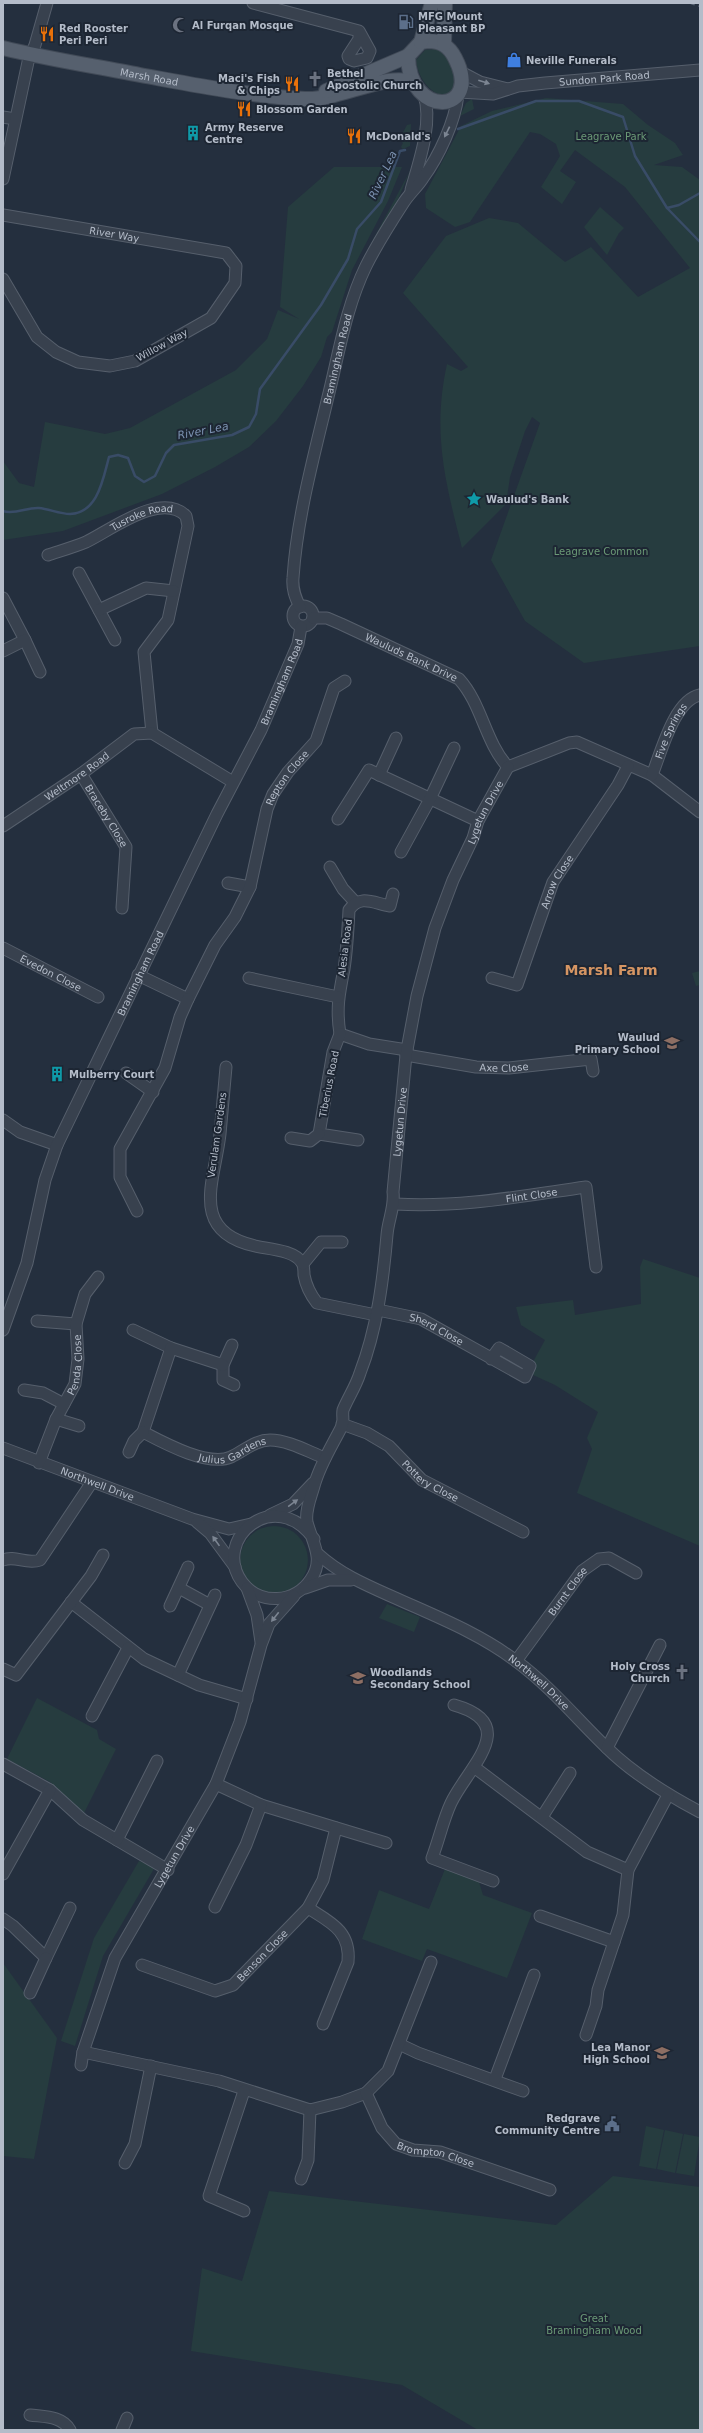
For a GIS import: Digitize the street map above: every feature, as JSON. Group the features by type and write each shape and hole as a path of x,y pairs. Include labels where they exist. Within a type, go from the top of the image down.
{"main road":[{"path":"421,42 435,41 444,44 453,54 461,72 462,82 458,94 445,103 431,101 414,83 409,73 408,56 421,42 432,3"},
{"path":"444,44 445,3"},
{"name":"Marsh Road","path":"3,48 31,55 236,93 297,99 326,98 402,79 414,83"},
{"name":"Marsh Road","path":"297,99 330,90 408,56"}],"street":[{"path":"3,179 15,119 31,55 47,3"},
{"path":"253,3 359,32"},
{"name":"Sundon Park Road","path":"458,94 493,94 509,89 545,83 700,70"},
{"name":"Sundon Park Road","path":"461,72 480,82 509,89"},
{"name":"Bramingham Road","path":"410,194 422,154 427,107 424,94"},
{"name":"Bramingham Road","path":"300,607 294,592 293,579 298,538 307,485 338,348 363,273 374,250 410,194 424,178 456,111 458,94"},
{"path":"3,117 15,119"},
{"name":"River Way","path":"3,215 226,253"},
{"name":"Willow Way","path":"3,279 37,337 56,352 78,362 110,366 135,361 211,318 235,283 236,266 226,253"},
{"name":"Tusroke Road","path":"48,555 84,542 144,512 156,508 174,508 181,511 189,522 174,591"},
{"path":"79,573 115,640"},
{"path":"99,610 146,588 174,591 166,624 144,652 152,733 233,782"},
{"path":"3,598 40,672"},
{"path":"300,607 309,608 313,618 308,625 301,627 295,623 293,617 294,611 300,607"},
{"name":"Wauluds Bank Drive","path":"313,618 327,618 459,679 471,693 499,757 508,767"},
{"name":"Bramingham Road","path":"3,1330 27,1263 45,1180 57,1145 138,975 233,782 261,730 302,634 301,627"},
{"path":"3,651 25,640"},
{"name":"Repton Close","path":"137,1211 120,1177 120,1149 165,1068 180,1017 188,999 215,945 235,917 250,887 267,809 273,794 288,772 316,741 334,688 345,681"},
{"name":"Five Springs","path":"652,776 681,707 694,696 700,695"},
{"name":"Weltmore Road","path":"3,826 81,774 134,734 152,733"},
{"path":"379,774 396,738"},
{"path":"508,767 569,743 577,742 596,749 628,766 652,776 700,812"},
{"path":"400,852 430,799 454,748"},
{"name":"Arrow Close","path":"492,978 517,985 553,882 618,785 628,766"},
{"name":"Lygetun Drive","path":"81,2065 83,2052 115,1958 168,1870 216,1784 236,1734 261,1645 269,1624 312,1578 317,1566 318,1554 307,1522 307,1509 315,1481 342,1424 342,1412 361,1373 377,1312 388,1218 395,1204 393,1192 406,1053 417,996 435,928 454,880 476,833 478,821 508,767"},
{"path":"338,819 369,770 478,821"},
{"name":"Braceby Close","path":"81,774 126,847 122,908"},
{"path":"330,867 343,889 355,902 360,900 390,906 393,894"},
{"path":"228,882 250,887"},
{"name":"Alesia Road","path":"340,1034 338,997 344,968 349,910 355,902"},
{"name":"Evedon Close","path":"3,948 98,997"},
{"path":"138,975 188,999"},
{"path":"249,978 338,997"},
{"path":"340,1034 369,1044 406,1053"},
{"name":"Tiberius Road","path":"319,1134 333,1052 340,1034"},
{"name":"Axe Close","path":"406,1053 476,1067 509,1068 591,1059 593,1071"},
{"name":"Verulam Gardens","path":"226,1067 220,1134 208,1195 210,1209 223,1230 233,1239 242,1244 294,1256 303,1264"},
{"path":"126,1074 153,1092"},
{"path":"3,1120 20,1132 57,1145"},
{"path":"291,1138 310,1141 319,1134 358,1140"},
{"name":"Flint Close","path":"395,1204 427,1206 470,1204 586,1187 596,1267"},
{"path":"342,1242 321,1242 303,1264 306,1284 317,1303 377,1312"},
{"name":"Penda Close","path":"39,1463 56,1419 75,1384 77,1372 76,1324 85,1294 98,1278"},
{"name":"Sherd Close","path":"377,1312 421,1318 491,1359"},
{"name":"Penda Close","path":"38,1321 76,1324"},
{"path":"133,1330 171,1348 223,1365"},
{"path":"232,1345 223,1365 223,1380 234,1385"},
{"path":"128,1452 134,1441 143,1432 171,1348"},
{"name":"Penda Close","path":"24,1390 43,1393 64,1404"},
{"path":"56,1419 79,1426"},
{"name":"Pottery Close","path":"342,1424 366,1433 389,1446 422,1480 523,1532"},
{"name":"Julius Gardens","path":"143,1432 163,1443 210,1460 226,1459 258,1442 268,1440 277,1440 325,1458"},
{"name":"Northwell Drive","path":"3,1448 39,1463 192,1519"},
{"name":"Lygetun Drive","path":"235,1568 234,1555 237,1543 242,1533 251,1524 293,1504 315,1481"},
{"path":"3,1560 15,1558 27,1563 40,1560 92,1482"},
{"name":"Lygetun Drive","path":"266,1517 280,1516 294,1520 305,1528 314,1540"},
{"path":"192,1519 229,1529 251,1524"},
{"path":"192,1519 210,1533 235,1568 247,1588 257,1615 261,1645"},
{"name":"Northwell Drive","path":"318,1554 332,1566 358,1581 479,1638 516,1661 566,1705 606,1748 668,1795 700,1812"},
{"path":"3,1669 16,1675 91,1576 103,1555"},
{"name":"Burnt Close","path":"516,1661 582,1571 599,1560 609,1558 636,1573"},
{"path":"170,1606 188,1567"},
{"name":"Northwell Drive","path":"301,1591 328,1580 358,1581"},
{"path":"179,1588 210,1605"},
{"path":"247,1588 258,1596 271,1599 284,1598 301,1591"},
{"path":"178,1675 215,1595"},
{"path":"71,1602 128,1648 199,1685 247,1699"},
{"path":"606,1748 660,1645"},
{"path":"92,1716 128,1648"},
{"path":"454,1705 469,1709 476,1714 486,1728 488,1738 485,1749 451,1804 432,1858 493,1880"},
{"path":"117,1840 157,1761"},
{"path":"3,1764 50,1790 83,1820 168,1870"},
{"path":"474,1767 587,1852 628,1870"},
{"path":"542,1817 570,1773"},
{"path":"216,1784 261,1805 386,1843"},
{"path":"3,1874 50,1790"},
{"path":"586,2035 596,2006 598,1990 623,1915 628,1870 668,1795"},
{"path":"215,1907 246,1845 261,1805"},
{"name":"Benson Close","path":"142,1965 204,1989 215,1991 233,1985 296,1923 308,1908 323,1880 336,1828"},
{"path":"30,1993 70,1908"},
{"path":"308,1908 341,1932 348,1942 348,1962 323,2024"},
{"path":"540,1916 614,1942"},
{"path":"3,1919 13,1926 46,1958"},
{"path":"83,2052 219,2081 310,2110 342,2102 366,2093 388,2070 431,1962"},
{"path":"495,2079 534,1975"},
{"path":"399,2044 418,2053 495,2079 523,2091"},
{"path":"125,2163 135,2144 151,2066"},
{"path":"244,2090 209,2196 244,2211"},
{"name":"Brompton Close","path":"366,2093 382,2128 396,2144 413,2150 440,2152 550,2190"},
{"path":"301,2179 308,2160 310,2110"},
{"path":"30,2415 57,2418 67,2425 70,2430"},
{"path":"122,2430 127,2418"}],"green space":[{"path":"435,49 446,55 452,63 456,86 445,96 434,92 429,88 421,77 417,66 416,60 425,50"},
{"name":"Leagrave Common","path":"546,98 623,104 648,125 675,143 683,155 654,165 682,167 700,180 700,646 584,663 525,621 491,560 540,423 532,417 525,431 510,477 506,504 462,548 450,501 442,457 441,412 447,364 461,371 468,367 403,293 446,236 489,218 518,223 565,262 591,247 638,297 690,268 625,187 575,150 560,171 576,182 562,204 541,187 560,156 556,144 540,134 530,132 470,222 455,227 426,208 425,194 461,126 492,111"},
{"path":"472,99 474,109 460,116 466,103"},
{"path":"411,124 410,146 403,149 401,147 403,143 399,140 407,125"},
{"path":"334,167 402,167 388,201 352,270 332,332 327,337 321,357 303,386 276,421 249,447 215,467 162,494 63,531 3,540 3,461 19,483 34,487 45,422 105,434 130,428 236,370 267,339 278,310 299,319 280,307 288,207"},
{"path":"411,169 396,204 348,297 359,266"},
{"path":"600,207 624,228 619,233 607,255 584,227"},
{"path":"700,971 700,985 696,986 692,973"},
{"path":"643,1259 700,1278 700,1546 577,1493 592,1449 587,1438 598,1412 555,1385 533,1375 534,1360 545,1340 521,1325 516,1307 573,1300 575,1315 641,1304 640,1267"},
{"path":"274,1526 287,1529 298,1536 305,1547 308,1560 305,1573 298,1584 287,1591 274,1594 261,1591 250,1584 243,1573 240,1560 243,1547 250,1536 261,1529"},
{"path":"387,1604 420,1617 414,1632 379,1618"},
{"path":"37,1698 97,1730 99,1739 116,1749 84,1813 50,1782 7,1759"},
{"path":"139,1861 155,1867 103,1956 75,2046 61,2041 94,1938"},
{"path":"445,1869 479,1882 483,1895 532,1913 507,1978 427,1949 422,1961 362,1939 379,1890 429,1909"},
{"path":"3,1963 57,2038 34,2159 3,2156"},
{"path":"646,2126 664,2130 656,2169 639,2166"},
{"path":"665,2130 683,2134 675,2173 657,2169"},
{"path":"684,2134 700,2137 694,2176 676,2173"},
{"name":"Great Bramingham Wood","path":"613,2176 700,2187 700,2430 478,2430 402,2385 191,2351 202,2268 242,2281 269,2191 556,2225"}],"waterway":[{"name":"River Lea","path":"458,129 536,101 579,101 623,117 635,156 667,208 700,242"},
{"name":"River Lea","path":"3,511 16,512 39,508 66,514 79,512 87,508 98,493 109,457 118,455 128,458 135,476 144,482 155,476 166,453 174,445 232,435 249,427 256,414 260,389 321,305 348,259 357,229 381,202 400,151 405,150"},
{"path":"667,208 679,205 700,193"}],"railway":[{"path":"691,3 700,6"}],"place":[{"name":"MFG Mount Pleasant BP","path":"406,22"},
{"name":"Al Furqan Mosque","path":"180,25"},
{"name":"Red Rooster Peri Peri","path":"47,34"},
{"name":"Neville Funerals","path":"514,60"},
{"name":"Bethel Apostolic Church","path":"315,79"},
{"name":"Maci's Fish & Chips","path":"292,84"},
{"name":"Blossom Garden","path":"244,109"},
{"name":"Army Reserve Centre","path":"193,133"},
{"name":"McDonald's","path":"354,136"},
{"name":"Waulud's Bank","path":"474,499"},
{"name":"Waulud Primary School","path":"672,1043"},
{"name":"Mulberry Court","path":"57,1074"},
{"name":"Holy Cross Church","path":"682,1672"},
{"name":"Woodlands Secondary School","path":"358,1678"},
{"name":"Lea Manor High School","path":"662,2053"},
{"name":"Redgrave Community Centre","path":"612,2124"}],"district":[{"name":"Marsh Farm","path":"611,970"}],"park label":[{"name":"Leagrave Park","path":"611,136"}]}
